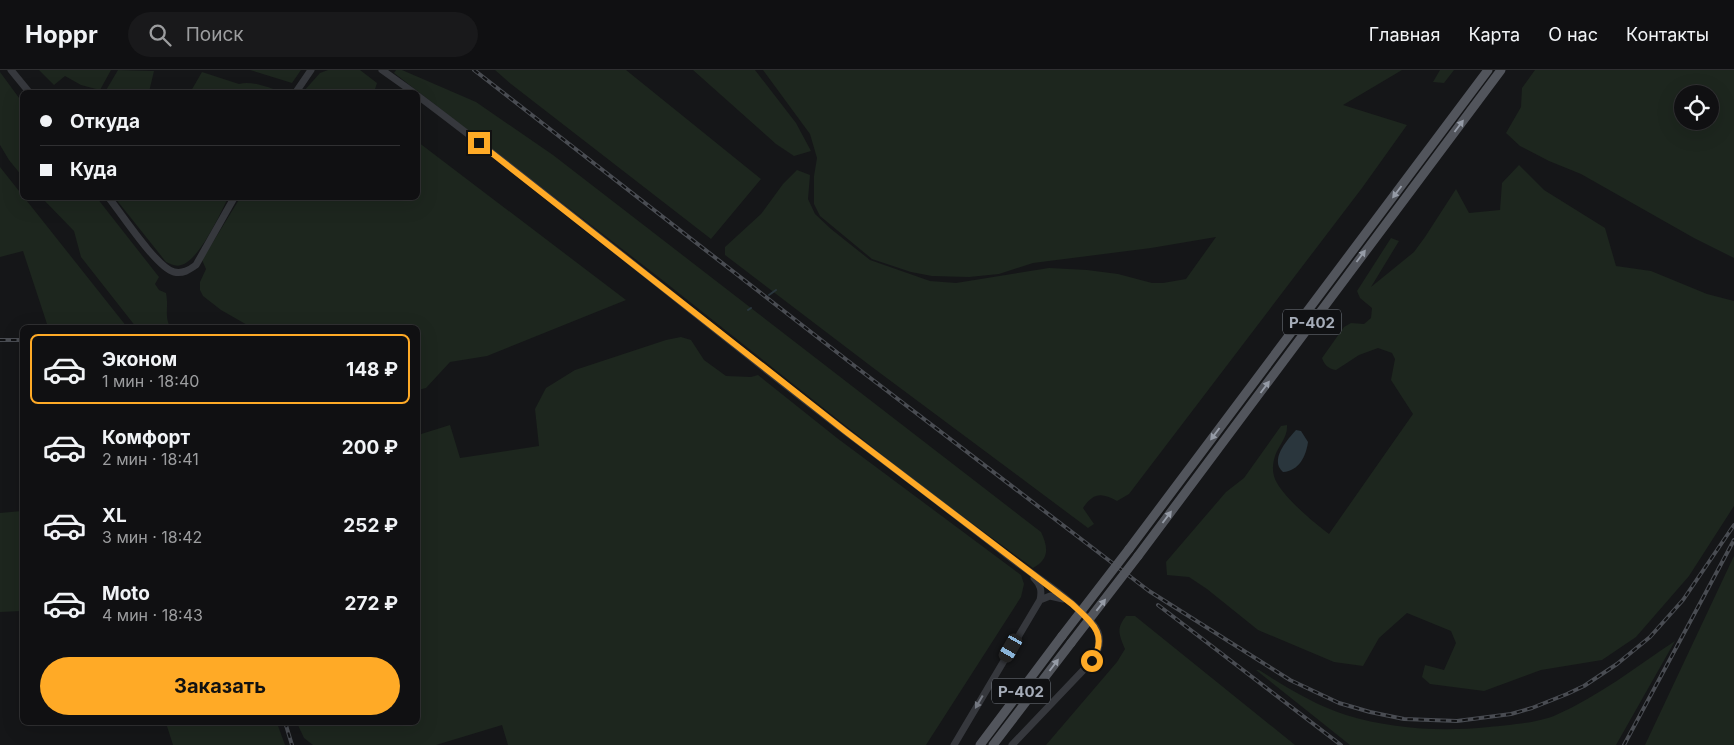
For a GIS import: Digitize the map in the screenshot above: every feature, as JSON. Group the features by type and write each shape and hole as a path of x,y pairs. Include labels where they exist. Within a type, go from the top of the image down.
{"main road":[{"name":"Р-402","path":"980,745 1488,70"},
{"name":"Р-402","path":"993,745 1138,556 1500,70"}],"street":[{"path":"11,70 27,90"},
{"path":"297,90 311,70"},
{"path":"382,70 409,90"},
{"path":"420,98 845,431 1072,604 1092,623 1100,640 1097,654 1012,745"},
{"path":"111,200 157,261 170,270 179,272 187,271 196,265 233,200"},
{"path":"954,745 1040,600 1039,584 1016,561"},
{"path":"1040,600 1045,597 1054,596 1072,604"}],"shaded area":[{"path":"39,70 111,70 100,90 81,85 65,76 54,85"},
{"path":"118,70 154,71 149,90 106,90"},
{"path":"250,70 301,70 292,83"},
{"path":"328,70 360,70 377,83 375,90 305,90 320,73"},
{"path":"396,70 402,70 476,102 553,155 1041,532 1046,548 1045,557 1033,568 919,484 661,279 420,93 420,90 416,90 394,73"},
{"path":"495,70 626,70 761,179 711,239"},
{"path":"693,70 755,70 796,123 811,151 794,156 776,144"},
{"path":"763,70 1402,70 1343,105 1407,125 1362,188 1129,494 1117,501 1107,496 1098,496 1091,499 1083,508 1094,524 1088,528 725,255 725,247 761,214 783,184 797,170 810,175 808,199 815,214 831,229 870,260 930,281 956,283 1049,268 1118,274 1152,283 1163,283 1186,279 1216,237 1151,248 1033,263 999,274 969,277 932,276 911,272 872,259 820,216 814,204 814,176 817,158 810,134"},
{"path":"1440,70 1454,70 1444,83 1433,82"},
{"path":"1535,70 1734,70 1734,258 1694,238 1581,174 1549,161 1520,146 1506,133 1521,107 1522,88"},
{"path":"0,72 20,99 20,174 0,145"},
{"path":"202,72 239,84 255,84 276,90 192,90"},
{"path":"420,144 626,300 487,356 450,362 426,388 420,390 420,325 247,325 221,310 203,296 200,290 200,282 206,269 202,260 239,200 420,200"},
{"path":"1519,165 1544,190 1605,228 1616,266 1651,271 1707,294 1734,301 1734,506 1689,576 1636,637 1602,660 1541,670 1484,691 1430,684 1422,677 1425,665 1444,670 1456,643 1451,631 1407,613 1379,638 1363,666 1334,662 1258,630 1189,577 1167,575 1166,562 1226,492 1244,478 1281,426 1287,425 1287,429 1274,459 1273,470 1275,480 1293,503 1329,534 1413,414 1391,380 1395,359 1392,353 1378,348 1359,355 1336,370 1327,366 1322,358 1344,327 1351,323 1364,324 1371,318 1372,308 1360,298 1357,291 1391,238 1399,241 1371,287 1414,252 1456,189 1469,213 1500,210 1502,183"},
{"path":"0,167 20,192 20,200 26,200 125,325 47,325 23,251 0,257"},
{"path":"44,200 99,200 159,277 155,284 159,290 166,293 167,319 169,325 134,325 81,257 74,231"},
{"path":"117,200 227,200 202,246 195,255 188,262 177,266 166,262"},
{"path":"681,337 691,340 704,360 726,376 751,377 758,375 837,438 1021,575 1024,584 1021,597 926,745 508,745 502,725 436,745 313,745 304,738 298,725 420,725 420,434 450,425 460,458 539,446 535,409 546,388 575,370 666,340"},
{"path":"1296,430 1301,431 1308,442 1305,452 1297,466 1283,472 1279,467 1279,456 1284,445"},
{"path":"20,511 20,611 0,612 0,513"},
{"path":"1734,556 1734,745 1645,745 1733,558"},
{"path":"1126,616 1135,616 1295,745 1046,745 1117,662 1125,649 1121,639 1120,628"},
{"path":"1675,641 1616,745 1350,745 1256,670 1312,701 1363,720 1417,728 1471,728 1523,723 1556,715 1602,690"},
{"path":"167,725 278,725 285,745 173,745"}],"waterway":[{"path":"769,295 776,290"}],"railway":[{"path":"474,70 852,364 1149,591 1290,680 1339,703 1404,719 1457,721 1511,714 1567,694 1584,686 1617,664 1650,637 1683,600 1734,525"},
{"path":"0,340 20,340"},
{"path":"1624,745 1734,540"},
{"path":"1158,605 1341,745"},
{"path":"286,725 292,745"}],"route":[{"path":"479,143 845,431 1072,604 1095,626 1098,633 1099,646 1097,654 1092,661"}]}
